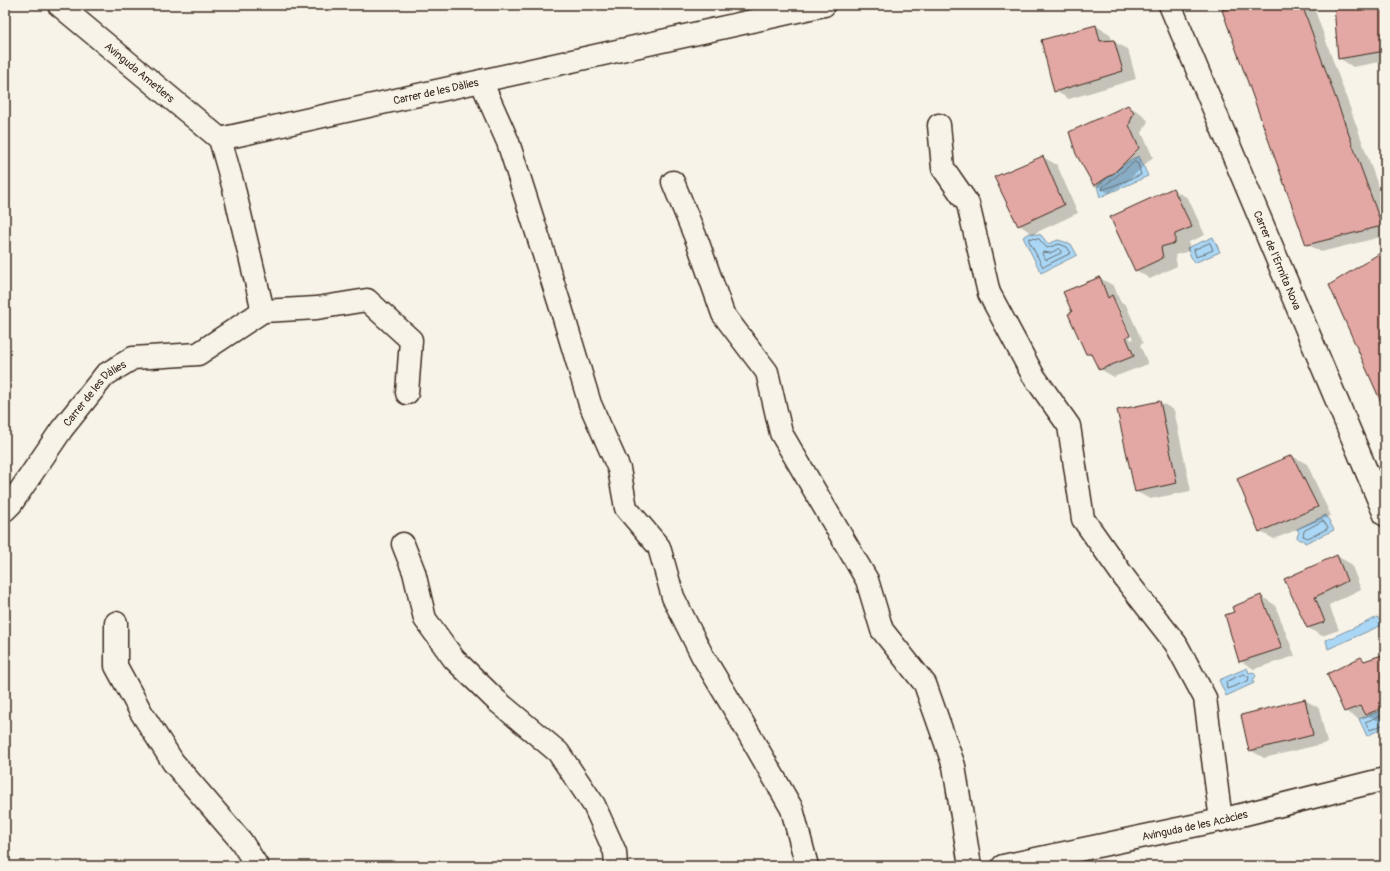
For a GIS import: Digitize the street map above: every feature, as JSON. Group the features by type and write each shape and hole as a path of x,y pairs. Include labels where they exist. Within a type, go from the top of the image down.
{"street":[{"name":"Avinguda Ametlers","path":"59,5 220,139"},
{"name":"Carrer de les Dàlies","path":"220,139 824,5"},
{"name":"Carrer de l'Ermita Nova","path":"1170,5 1385,515"},
{"path":"481,81 508,142 590,404 619,468 626,508 659,547 673,598 702,655 792,809 806,866"},
{"path":"939,125 942,168 968,204 989,293 1033,376 1068,426 1083,519 1126,580 1176,644 1205,698 1221,820"},
{"path":"220,139 234,189 263,311 317,308 367,300 411,340 407,393"},
{"path":"673,182 698,243 723,314 767,372 781,433 867,580 882,630 925,684 954,766 970,866"},
{"name":"Carrer de les Dàlies","path":"5,510 11,504 62,429 105,376 133,358 198,354 263,311"},
{"path":"403,544 414,572 425,619 459,664 497,701 558,752 594,805 615,852 616,866"},
{"path":"116,623 116,666 141,712 173,762 241,841 257,866"},
{"name":"Avinguda de les Acàcies","path":"1003,866 1221,820 1385,779"}],"water":[{"path":"1139,156 1148,176 1100,197 1097,186 1130,160"},
{"path":"1030,233 1041,235 1048,244 1058,240 1071,244 1077,255 1041,273 1023,237"},
{"path":"1213,237 1220,252 1194,263 1187,248"},
{"path":"1326,515 1334,530 1305,543 1303,540 1299,540 1297,537 1299,532 1297,529"},
{"path":"1378,617 1382,625 1328,649 1326,640"},
{"path":"1247,668 1249,673 1253,672 1256,676 1253,680 1254,683 1226,696 1219,680"},
{"path":"1385,709 1385,727 1367,736 1359,719"}],"building":[{"path":"1237,5 1302,5 1382,226 1306,245 1222,10"},
{"path":"1334,5 1385,5 1385,51 1338,59"},
{"path":"1096,25 1100,41 1114,40 1123,71 1054,92 1041,40"},
{"path":"1128,105 1134,112 1129,125 1139,148 1114,173 1094,186 1076,154 1069,132"},
{"path":"1043,156 1064,205 1018,226 994,177"},
{"path":"1173,188 1192,227 1175,234 1175,243 1161,247 1163,258 1135,271 1110,217"},
{"path":"1385,250 1385,411 1329,285"},
{"path":"1100,277 1108,298 1112,295 1130,335 1126,337 1134,356 1099,370 1091,354 1086,354 1068,314 1072,312 1063,292"},
{"path":"1160,401 1177,483 1135,492 1117,410"},
{"path":"1292,455 1318,507 1259,532 1237,479"},
{"path":"1337,555 1347,581 1315,597 1325,622 1307,628 1284,579"},
{"path":"1261,595 1282,648 1239,662 1225,615 1234,612 1232,607"},
{"path":"1382,655 1385,662 1385,707 1365,715 1360,706 1344,712 1327,674 1361,657 1364,661"},
{"path":"1305,699 1313,735 1249,751 1241,715"}]}
